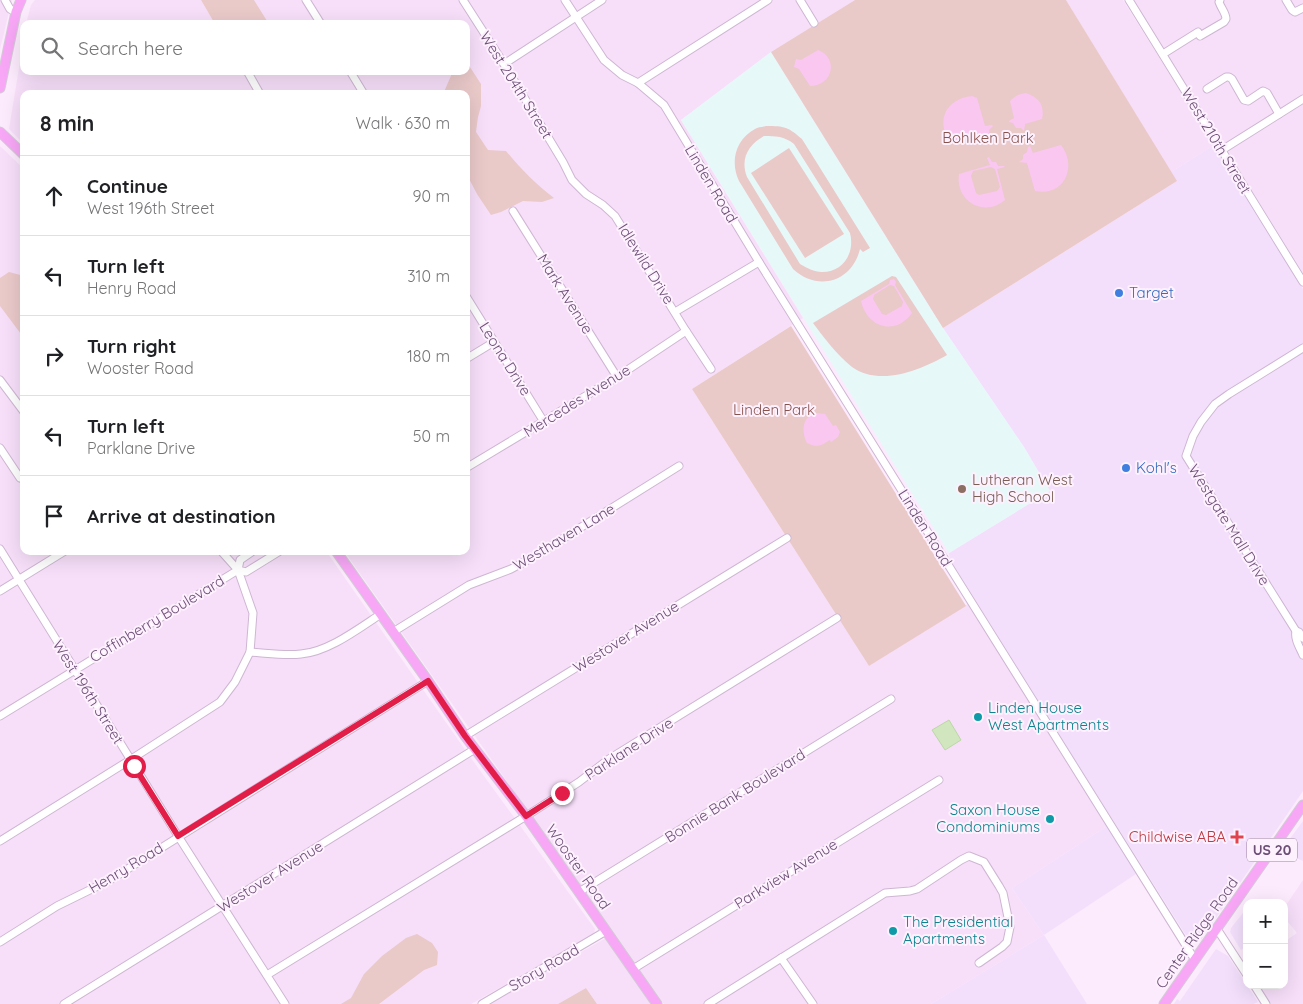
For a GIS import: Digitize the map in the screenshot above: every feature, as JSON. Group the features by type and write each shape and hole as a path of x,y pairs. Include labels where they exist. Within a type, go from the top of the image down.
{"main road":[{"path":"0,88 16,12 21,0"},
{"path":"0,132 20,151"},
{"name":"Wooster Road","path":"339,555 465,736 526,816 657,1004"},
{"name":"Center Ridge Road","path":"1164,1004 1303,804"}],"street":[{"path":"5,0 10,9 16,12"},
{"path":"306,0 318,20"},
{"name":"West 204th Street","path":"463,0 568,171"},
{"name":"Linden Road","path":"565,0 604,60 622,75 638,83 664,105 758,262 1195,960"},
{"path":"504,64 602,0"},
{"path":"638,83 768,0"},
{"path":"800,0 814,23"},
{"name":"West 210th Street","path":"1129,0 1303,282"},
{"path":"1163,54 1198,32 1200,36 1224,22 1226,17 1220,6 1220,0"},
{"path":"1286,0 1295,12 1303,8"},
{"path":"249,75 258,90"},
{"path":"352,75 362,90"},
{"path":"1207,89 1229,77 1244,100 1248,101 1263,92 1267,93 1279,114"},
{"path":"1222,150 1302,101"},
{"name":"Idlewild Drive","path":"568,171 572,180 586,194 603,205 615,216 711,369"},
{"name":"Mark Avenue","path":"513,211 617,376"},
{"path":"675,312 758,262"},
{"name":"Leona Drive","path":"470,303 544,422"},
{"name":"Mercedes Avenue","path":"470,466 544,422 686,331"},
{"path":"470,357 494,342"},
{"name":"Westgate Mall Drive","path":"1303,348 1216,404 1200,422 1186,456 1296,631 1303,638"},
{"path":"0,380 20,407"},
{"path":"0,448 20,478"},
{"name":"Westhaven Lane","path":"393,632 469,585 511,569 535,556 680,466"},
{"name":"Westover Avenue","path":"465,736 787,538"},
{"name":"West 196th Street","path":"0,549 130,760 285,1004"},
{"path":"0,591 58,555"},
{"path":"0,841 220,702 236,682 250,652 253,613 238,570 225,555"},
{"name":"Coffinberry Boulevard","path":"238,570 240,560 248,555"},
{"name":"Coffinberry Boulevard","path":"0,716 238,570 246,572 274,555"},
{"path":"250,652 284,655 302,654 320,649 336,642 381,614"},
{"name":"Parklane Drive","path":"267,975 526,816 579,782 609,759 837,618"},
{"name":"Westgate Mall Drive","path":"1296,631 1295,635 1303,655"},
{"name":"Henry Road","path":"0,942 57,906 110,880 428,681"},
{"name":"Bonnie Bank Boulevard","path":"579,892 891,699"},
{"name":"Westover Avenue","path":"64,1004 475,749"},
{"name":"Parkview Avenue","path":"633,969 939,780"},
{"path":"708,1004 885,893 917,889 969,856 984,862 1000,886 1010,927 1007,942 979,963"},
{"path":"1217,929 1243,969"},
{"name":"Story Road","path":"482,1004 606,931"},
{"path":"781,958 813,1004"},
{"path":"1257,989 1266,1004"}],"shaded area":[{"path":"0,0 12,0 0,49"},
{"path":"35,0 201,0 213,20 27,20 31,5"},
{"path":"254,0 855,0 771,52 681,120 803,318 692,389 869,666 968,604 1107,826 1012,888 1044,935 931,1004 664,1004 347,555 470,555 470,90 20,90 20,140 9,129 20,62 20,75 470,75 470,20 266,20"},
{"path":"1066,0 1123,0 1214,145 1171,172"},
{"path":"1133,0 1303,0 1303,273 1255,196"},
{"path":"771,52 943,328 1024,447 1050,491 949,553 681,120"},
{"path":"1214,145 1303,289 1303,791 1201,940 1192,941 1187,937 950,559 949,553 1050,491 1024,447 943,328 1177,181 1171,172"},
{"path":"0,146 20,165 20,555 329,555 468,754 595,929 591,936 471,1004 0,1004"},
{"path":"949,720 961,740 945,750 932,730"},
{"path":"1303,821 1303,861 1290,855 1283,848"},
{"path":"1107,826 1136,874 1044,935 1012,888"},
{"path":"1303,880 1303,1004 1271,1004 1262,989 1288,989 1288,939 1297,933 1288,922 1288,902"},
{"path":"1243,913 1243,948 1241,950 1230,932"},
{"path":"1044,935 1087,1004 931,1004"},
{"path":"606,938 652,1004 597,1004 586,988 558,1004 489,1004"},
{"path":"1216,949 1228,956 1243,979 1243,989 1250,989 1258,1002 1254,1004 1174,1004 1177,999 1180,1001"}],"green space":[{"path":"201,0 254,0 266,20 213,20"},
{"name":"Bohlken Park","path":"855,0 1066,0 1177,181 943,328 771,52"},
{"path":"470,67 481,84 481,106 476,132 488,150 506,151 528,176 554,198 542,202 523,201 491,215 470,181 470,90 445,90 451,75 470,75"},
{"path":"765,126 786,128 802,139 870,248 863,252 860,249 850,269 842,276 833,280 813,280 793,269 739,181 736,174 735,159 739,145 756,128","holes":["764,136 776,136 794,144 850,233 851,247 849,254 842,265 836,269 819,272 800,264 747,177 744,164 747,153"]},
{"path":"789,148 844,234 805,258 751,173"},
{"path":"9,272 20,275 20,333 0,306 0,278"},
{"path":"892,276 896,277 947,355 913,371 888,376 875,376 863,373 852,367 836,352 813,323"},
{"name":"Linden Park","path":"791,326 966,606 869,666 692,389"},
{"path":"417,934 432,943 438,952 437,965 424,970 379,1004 341,1004 351,998 364,974 382,956 406,938"},
{"path":"586,988 597,1004 558,1004"}],"sand":[{"path":"818,50 829,59 830,71 824,81 818,85 810,86 799,69 794,67 796,59 801,60"},
{"path":"1026,93 1038,100 1042,106 1043,114 1042,119 1025,124 1024,131 1021,128 1016,128 1013,123 1009,122 1014,118 1010,101 1017,95"},
{"path":"972,96 977,98 985,126 993,126 989,130 989,135 984,137 984,142 980,136 951,143 944,127 945,113 955,102"},
{"path":"1061,145 1068,162 1068,171 1065,178 1054,189 1045,192 1035,191 1027,163 1019,162 1023,159 1023,155 1030,146 1033,153"},
{"path":"989,157 992,162 996,162 998,166 1005,167 997,169 1005,200 997,205 980,207 966,199 959,184 959,174 990,165 987,158","holes":["991,167 995,169 1000,187 997,191 979,195 976,193 971,176 973,171"]},
{"path":"894,279 896,282 895,285 912,313 898,325 883,326 869,318 861,301 889,284 890,280","holes":["890,285 894,286 903,302 902,306 886,315 882,314 873,299 874,295"]},
{"path":"817,413 825,414 833,426 836,425 840,432 838,437 831,442 830,440 816,446 807,443 804,425 808,417"}],"place":[{"name":"Target","path":"1119,293"},
{"name":"Kohl's","path":"1126,468"},
{"name":"Lutheran West High School","path":"962,489"},
{"name":"Linden House West Apartments","path":"978,717"},
{"name":"Saxon House Condominiums","path":"1050,819"},
{"name":"Childwise ABA","path":"1237,837"},
{"name":"The Presidential Apartments","path":"893,931"}],"route":[{"path":"134,766 178,836 428,681 465,736 526,816 562,793"}]}
